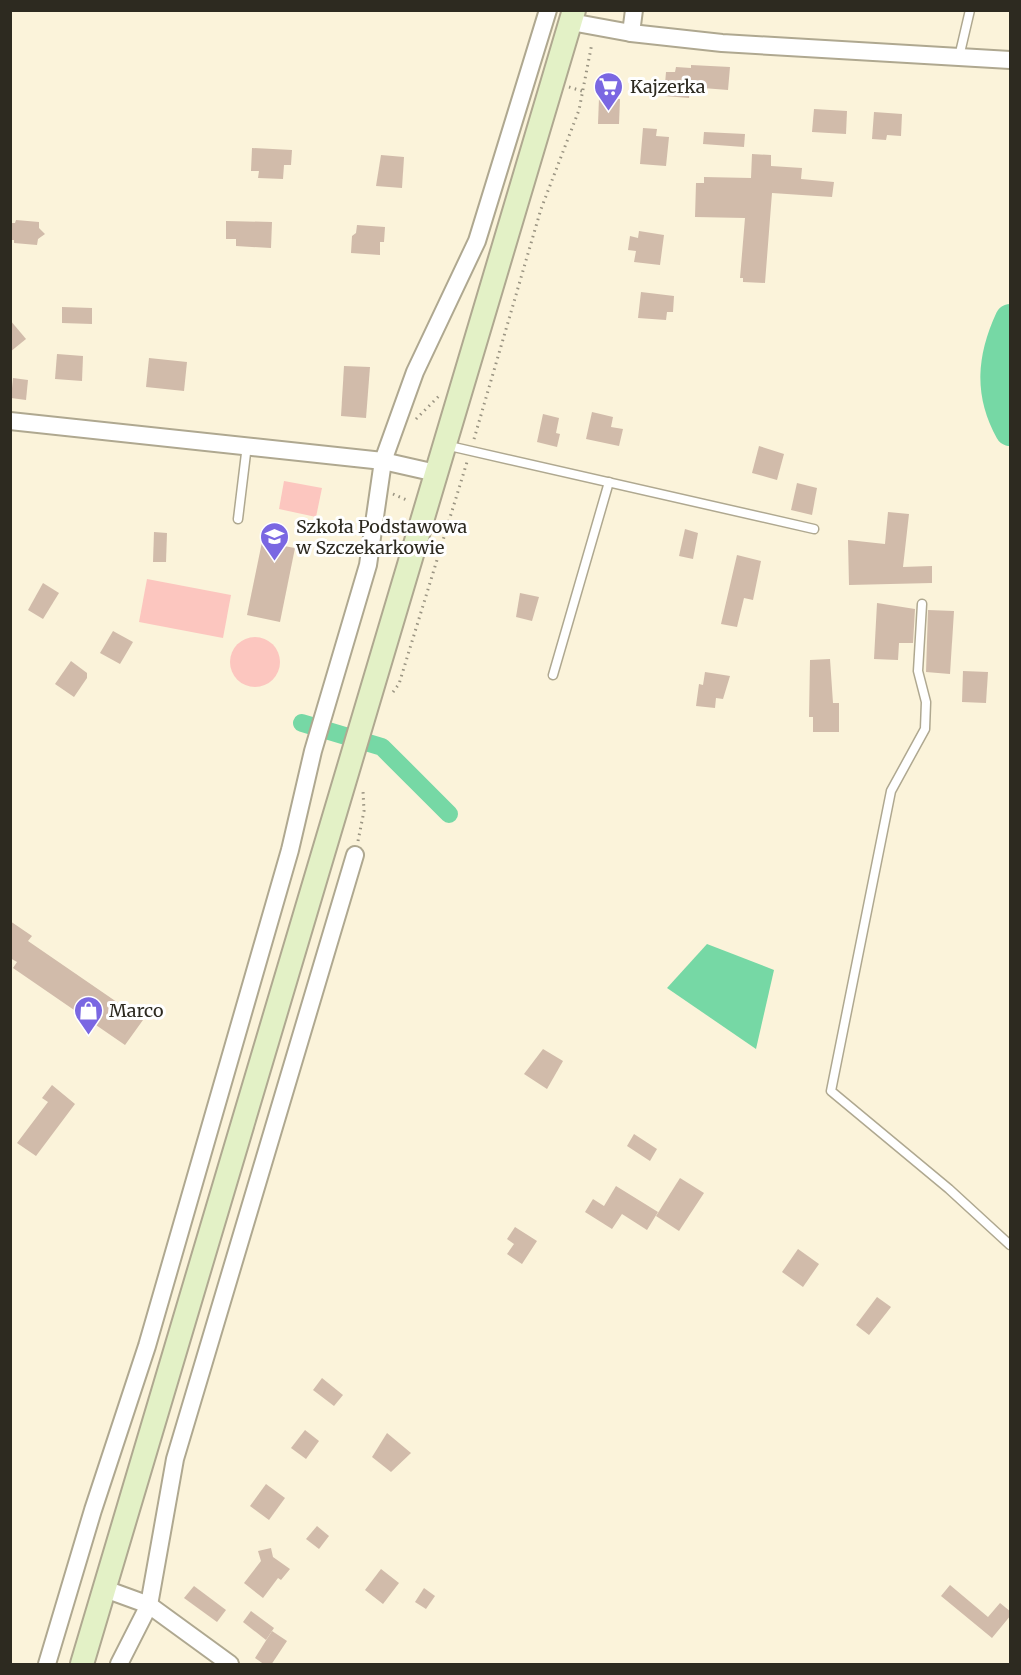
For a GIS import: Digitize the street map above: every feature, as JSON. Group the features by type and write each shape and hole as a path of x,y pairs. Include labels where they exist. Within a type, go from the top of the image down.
{"main road":[{"path":"82,1665 364,711 573,16"}],"street":[{"path":"47,1665 93,1510 150,1335 290,850 313,751 368,565 383,461 415,372 477,241 548,10"},
{"path":"631,33 634,10"},
{"path":"573,16 595,28 631,33 664,42 722,43 1011,60"},
{"path":"10,421 247,444 383,461 436,473"},
{"path":"119,1665 149,1605 174,1460 355,855"},
{"path":"105,1589 149,1605 230,1665"}],"lane":[{"path":"959,57 970,10"},
{"path":"238,519 247,444"},
{"path":"445,444 814,529"},
{"path":"553,675 609,482"},
{"path":"922,604 918,671 926,702 925,729 891,791 831,1091 949,1189 1011,1245"}],"path":[{"path":"388,698 399,684 542,209 579,110 595,28"},
{"path":"392,436 400,436 441,393"},
{"path":"380,491 418,506"},
{"path":"355,855 364,811 363,784"}],"shaded area":[{"path":"284,481 322,488 316,517 279,509"},
{"path":"147,579 231,595 223,638 139,622"},
{"path":"255,637 273,644 280,662 273,680 255,687 237,680 230,662 237,644"},
{"path":"707,944 774,970 756,1049 667,988"}],"building":[{"path":"691,65 730,67 728,90 690,87 689,98 664,96 666,72 675,72 676,67 691,68"},
{"name":"Kajzerka","path":"599,98 620,99 619,124 598,124"},
{"path":"814,109 847,111 846,134 812,132"},
{"path":"874,112 902,114 901,136 887,135 886,140 872,139"},
{"path":"643,128 657,129 656,136 669,137 666,166 640,164"},
{"path":"704,132 745,134 744,147 703,144"},
{"path":"252,148 292,150 291,165 284,165 283,179 258,178 259,171 251,171"},
{"path":"752,154 771,155 771,166 802,168 801,179 834,182 832,197 772,193 765,283 743,282 743,278 740,278 745,218 695,217 696,183 704,183 704,177 751,178"},
{"path":"381,155 404,157 402,188 376,186"},
{"path":"16,220 39,222 39,228 45,234 38,239 37,245 14,243 14,240 10,240 10,223 15,223"},
{"path":"226,221 272,222 271,248 236,246 236,239 226,239"},
{"path":"357,225 385,227 384,242 380,242 380,255 351,253 352,236 356,233"},
{"path":"639,231 664,235 660,265 634,262 636,251 628,250 630,236 638,238"},
{"path":"641,292 674,296 673,312 667,312 666,320 638,318"},
{"path":"62,307 92,308 92,324 62,323"},
{"path":"10,320 26,339 10,352"},
{"path":"57,354 83,356 82,381 55,379"},
{"path":"149,358 187,362 184,391 146,387"},
{"path":"344,366 370,367 366,418 341,416"},
{"path":"13,378 28,380 26,400 11,398"},
{"path":"592,412 613,417 611,427 623,429 619,446 586,439"},
{"path":"543,414 559,418 556,433 560,434 557,447 537,442"},
{"path":"759,446 784,454 777,480 752,473"},
{"path":"797,483 817,488 812,515 791,510"},
{"path":"888,512 909,514 903,567 932,566 932,583 849,585 848,540 885,544"},
{"path":"685,529 698,533 693,559 679,556"},
{"path":"154,532 167,533 166,562 153,562"},
{"path":"262,542 295,548 280,622 247,615"},
{"path":"737,555 761,561 753,600 744,598 737,627 721,624"},
{"path":"43,583 59,593 43,619 28,610"},
{"path":"520,593 539,597 532,621 516,617"},
{"path":"877,603 915,609 913,643 899,643 898,660 874,659"},
{"path":"928,610 954,611 950,674 926,672"},
{"path":"113,631 133,642 120,664 100,653"},
{"path":"830,659 833,703 839,703 839,732 813,732 813,717 809,717 810,660"},
{"path":"71,661 87,673 87,678 74,697 55,684"},
{"path":"963,671 988,672 986,703 962,702"},
{"path":"705,672 730,676 723,699 716,698 715,708 696,706 699,684 703,685"},
{"path":"10,921 32,936 28,941 143,1020 125,1045 13,968 17,962 10,958"},
{"path":"543,1049 563,1061 547,1089 524,1074"},
{"path":"52,1085 75,1104 36,1156 17,1143 48,1102 42,1098"},
{"path":"634,1134 657,1149 650,1161 627,1146"},
{"path":"680,1178 704,1193 679,1231 656,1216"},
{"path":"616,1186 658,1212 647,1230 622,1214 612,1229 585,1212 593,1199 604,1206"},
{"path":"515,1227 537,1241 522,1264 507,1254 514,1244 507,1239"},
{"path":"798,1249 819,1264 803,1287 782,1272"},
{"path":"877,1297 891,1307 869,1335 856,1325"},
{"path":"322,1378 343,1395 334,1406 313,1390"},
{"path":"305,1430 319,1441 306,1459 291,1448"},
{"path":"387,1433 411,1453 391,1472 372,1457"},
{"path":"266,1484 285,1498 269,1520 250,1506"},
{"path":"317,1526 329,1536 319,1549 306,1539"},
{"path":"271,1548 273,1557 290,1569 281,1580 278,1578 263,1598 244,1583 261,1561 258,1551"},
{"path":"381,1569 399,1583 383,1604 365,1590"},
{"path":"950,1585 988,1617 1000,1603 1011,1612 1011,1615 992,1638 941,1596"},
{"path":"194,1586 226,1610 217,1622 184,1598"},
{"path":"424,1588 435,1596 426,1609 415,1602"},
{"path":"251,1611 274,1628 266,1640 243,1622"},
{"path":"272,1631 287,1641 271,1665 265,1665 255,1658"}],"waterway":[{"path":"1010,319 999,348 995,375 999,403 1010,431"},
{"path":"302,723 382,747 449,814"}],"place":[{"name":"Kajzerka","path":"609,112"},
{"name":"Szkoła Podstawowa w Szczekarkowie","path":"275,562"},
{"name":"Marco","path":"88,1036"}]}
